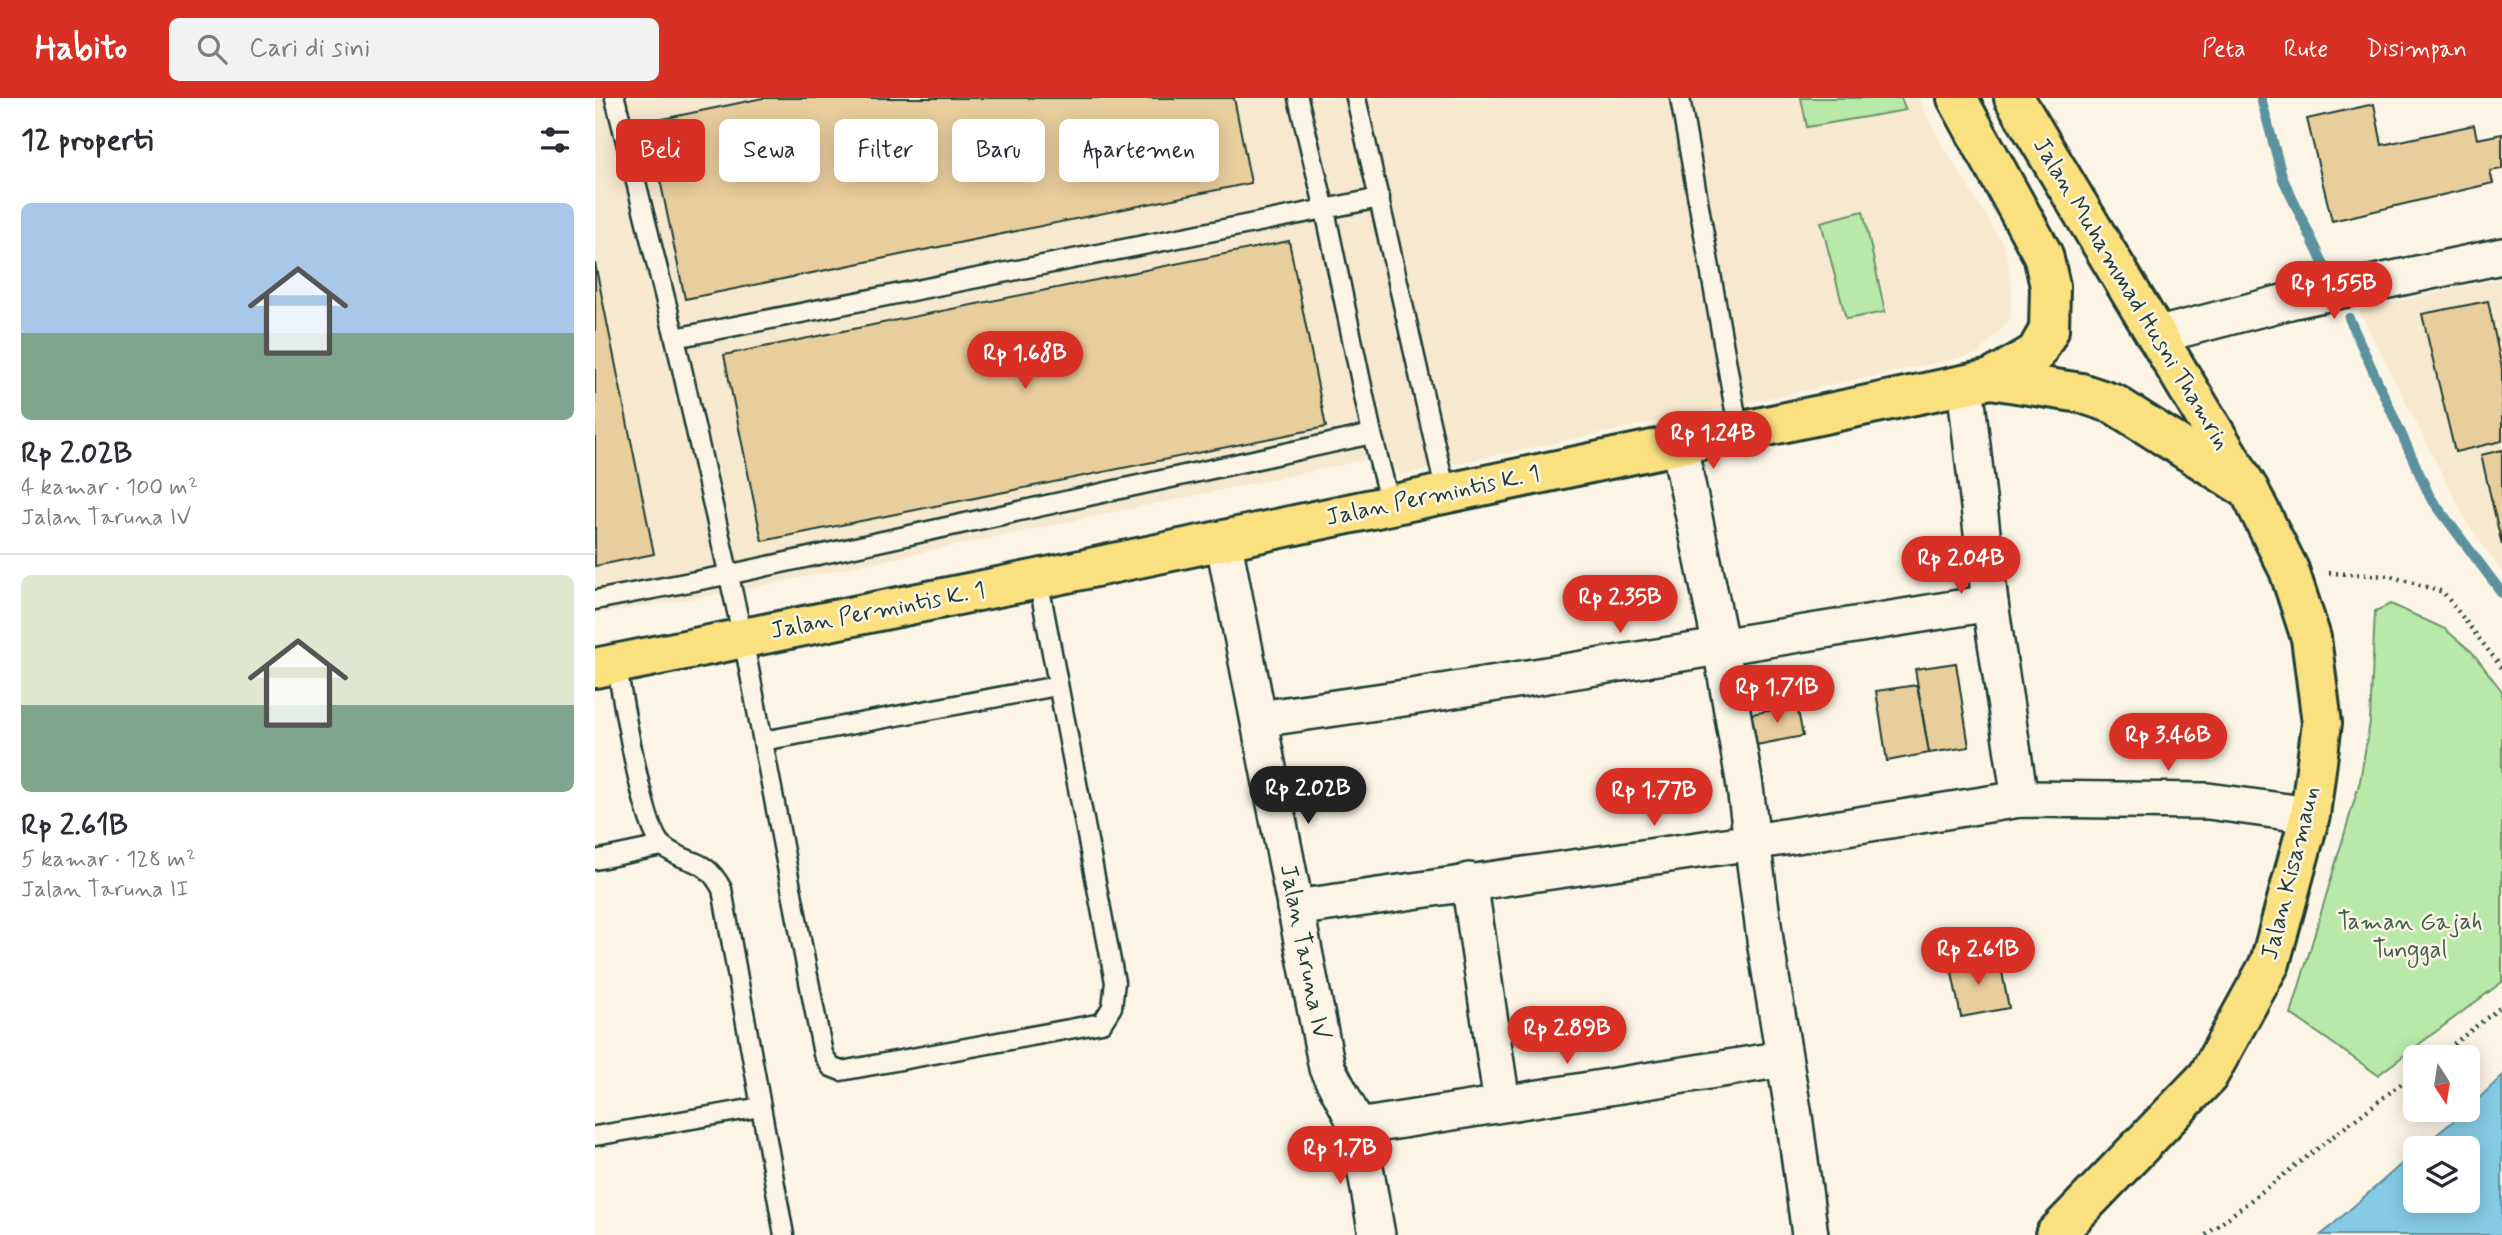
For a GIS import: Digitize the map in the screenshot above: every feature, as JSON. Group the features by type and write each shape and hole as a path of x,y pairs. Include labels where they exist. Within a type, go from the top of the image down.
{"main road":[{"path":"1957,98 2043,256 2050,286 2049,330 2036,353 1978,382"},
{"name":"Jalan Muhammad Husni Thamrin","path":"2014,98 2249,490"},
{"name":"Jalan Permintis K. 1","path":"606,666 1038,579 1978,382 2081,393 2114,404 2249,490"},
{"name":"Jalan Kisamaun","path":"2055,1235 2208,1076 2270,963 2311,814 2322,723 2319,680 2311,638 2289,570 2249,490"}],"street":[{"path":"2155,336 2290,301 2502,256"},
{"path":"1978,382 1990,603 2020,799"},
{"path":"1679,445 1721,647 1753,842 1810,1235"},
{"name":"Jalan Taruna IV","path":"1223,539 1327,1068 1358,1126 1377,1235"},
{"path":"1259,719 1990,603"},
{"path":"1295,908 1753,842 2020,799 2208,801 2311,814"},
{"path":"1469,881 1502,1102"},
{"path":"1358,1126 1784,1059"}],"lane":[{"path":"615,98 675,338 743,638 823,1054 831,1067 841,1071 1102,1023 1112,1007 1115,982 1038,579"},
{"path":"1298,98 1390,505"},
{"path":"1356,98 1446,493"},
{"path":"1679,98 1739,433"},
{"path":"675,338 1380,198"},
{"path":"595,600 727,575 1372,434"},
{"path":"606,666 653,831 662,846 712,871 722,889 784,1235"},
{"path":"763,741 1057,686"},
{"path":"595,860 662,846"},
{"path":"595,1136 761,1107"}],"path":[{"path":"2289,570 2390,576 2444,592 2502,668"},
{"path":"2452,1045 2502,1006"},
{"path":"2206,1235 2403,1082"}],"shaded area":[{"path":"595,98 1919,98 1936,134 2006,249 2012,294 2009,321 1978,354 1402,475 1379,457 732,592 595,614"},
{"path":"2502,278 2502,572 2467,523 2359,310"}],"green space":[{"path":"1801,98 1901,98 1906,110 1807,127"},
{"path":"1863,211 1885,312 1846,319 1821,222"},
{"name":"Taman Gajah Tunggal","path":"2391,604 2445,629 2472,652 2502,691 2502,982 2418,1045 2403,1045 2403,1056 2378,1075 2291,1014 2360,781 2370,722 2375,611"}],"water":[{"path":"2502,1076 2502,1235 2321,1235 2403,1163 2403,1213 2480,1213 2480,1136 2435,1136 2452,1122 2480,1122 2480,1097"}],"building":[{"path":"763,98 1234,98 1251,183 685,299 661,182 705,182 705,119 662,119"},
{"path":"2374,104 2382,145 2474,125 2477,139 2502,134 2502,169 2490,171 2493,183 2332,221 2307,119"},
{"path":"1289,241 1326,427 762,541 724,355"},
{"path":"595,263 654,554 595,566"},
{"path":"2488,301 2502,369 2502,441 2455,452 2422,314"},
{"path":"2502,450 2502,545 2481,455"},
{"path":"1956,663 1969,747 1929,753 1915,669"},
{"path":"1917,685 1929,753 1887,761 1876,691"},
{"path":"1797,706 1803,736 1756,745 1751,714"},
{"path":"1973,953 1977,971 2001,967 2009,1008 1961,1017 1949,958"}],"waterway":[{"path":"2261,98 2283,179 2324,265"},
{"path":"2349,318 2430,497 2502,593"}]}
